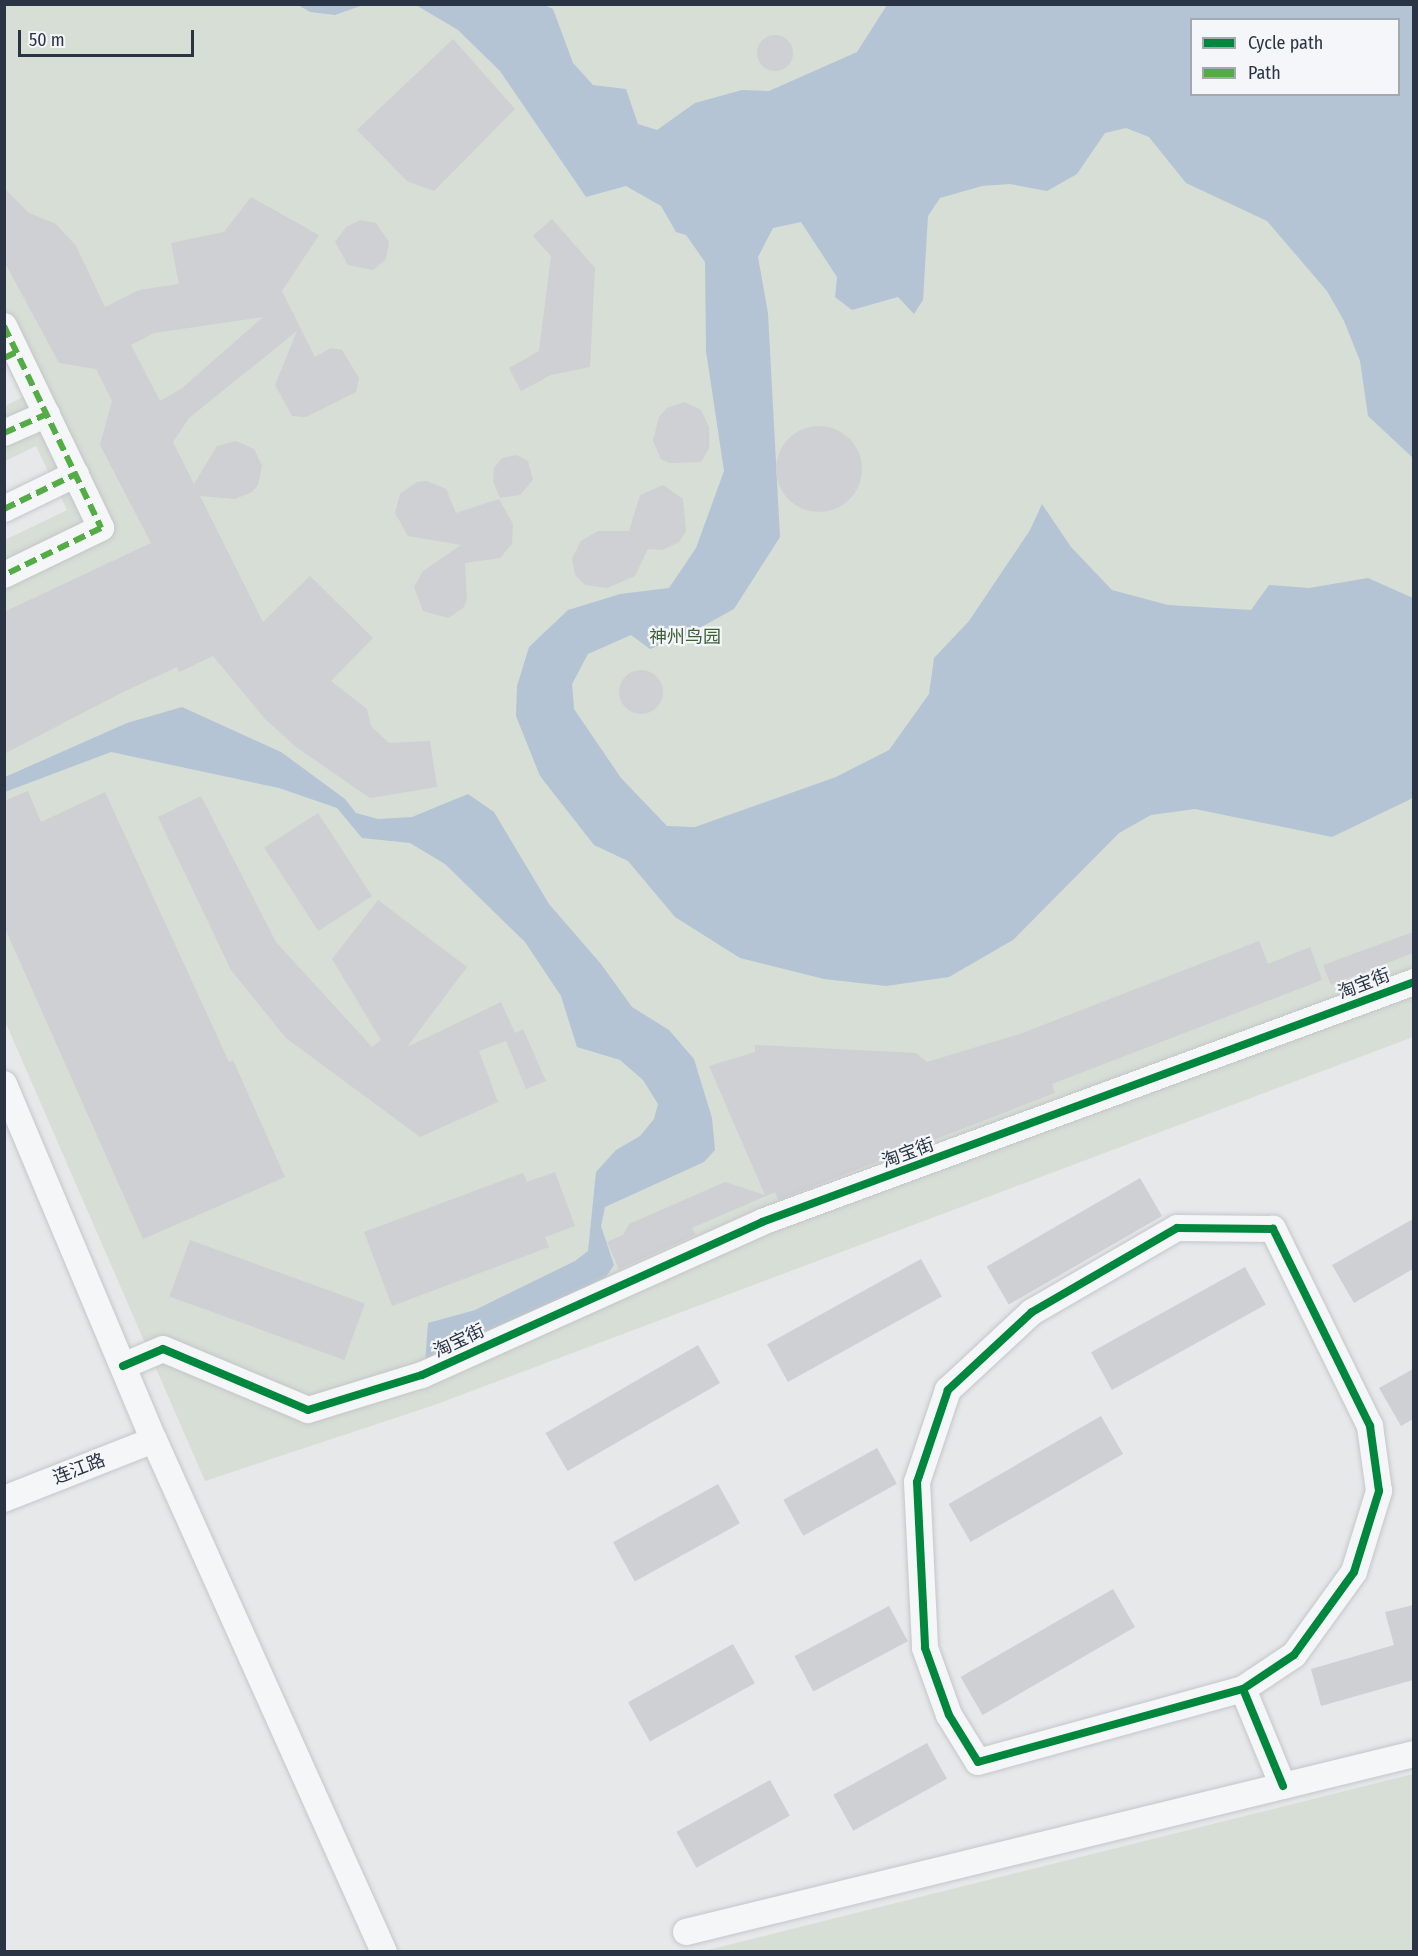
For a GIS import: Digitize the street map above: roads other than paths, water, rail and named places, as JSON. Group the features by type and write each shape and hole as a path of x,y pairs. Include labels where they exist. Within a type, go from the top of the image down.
{"street":[{"path":"4,326 11,355 47,414 101,528 4,574"},
{"path":"4,433 47,414"},
{"path":"4,509 76,474"},
{"name":"淘宝街","path":"123,1366 163,1349 308,1410 422,1375 762,1222 1413,982"},
{"path":"4,1084 154,1440 384,1952"},
{"path":"1177,1228 1274,1230 1370,1426 1378,1491 1354,1572 1294,1654 1243,1689 978,1762 949,1715 925,1648 917,1482 948,1390 1032,1312 1177,1228"},
{"name":"连江路","path":"4,1498 154,1440"},
{"path":"1243,1689 1283,1786"},
{"path":"686,1932 1413,1754"}],"water":[{"path":"542,4 553,9 573,63 593,85 626,89 638,124 657,130 695,103 742,90 769,91 857,52 887,5 1413,5 1413,458 1368,416 1360,361 1344,321 1327,291 1267,221 1186,183 1149,137 1126,128 1105,133 1077,174 1047,191 1010,184 982,186 940,198 928,216 923,300 914,314 898,297 852,310 835,297 837,277 801,222 773,228 758,257 768,313 780,537 734,609 685,636 650,649 631,635 588,654 572,684 574,709 621,778 667,826 695,827 836,777 889,750 929,694 934,658 969,621 1030,530 1042,504 1071,547 1112,590 1168,605 1251,610 1269,585 1309,588 1368,578 1413,598 1413,798 1332,837 1195,809 1151,815 1119,833 1013,940 949,977 886,986 824,979 740,958 675,917 628,861 594,845 540,776 516,716 517,686 529,647 568,610 620,594 669,588 696,548 724,471 706,351 705,262 686,235 676,232 661,206 626,186 586,197 500,71 458,30 416,5"},
{"path":"298,5 363,5 335,15 310,12"},
{"path":"182,707 281,752 345,799 356,813 378,819 412,817 468,794 494,812 549,904 601,964 632,1007 669,1030 694,1059 712,1118 715,1150 704,1162 605,1207 601,1226 614,1265 606,1277 425,1364 428,1323 475,1310 575,1261 588,1251 596,1172 616,1150 640,1136 654,1119 658,1104 643,1080 620,1060 577,1047 561,996 525,942 445,864 410,843 362,838 337,808 279,788 111,752 5,792 5,777 127,723"}],"park label":[{"name":"神州鸟园","path":"685,637"}]}
